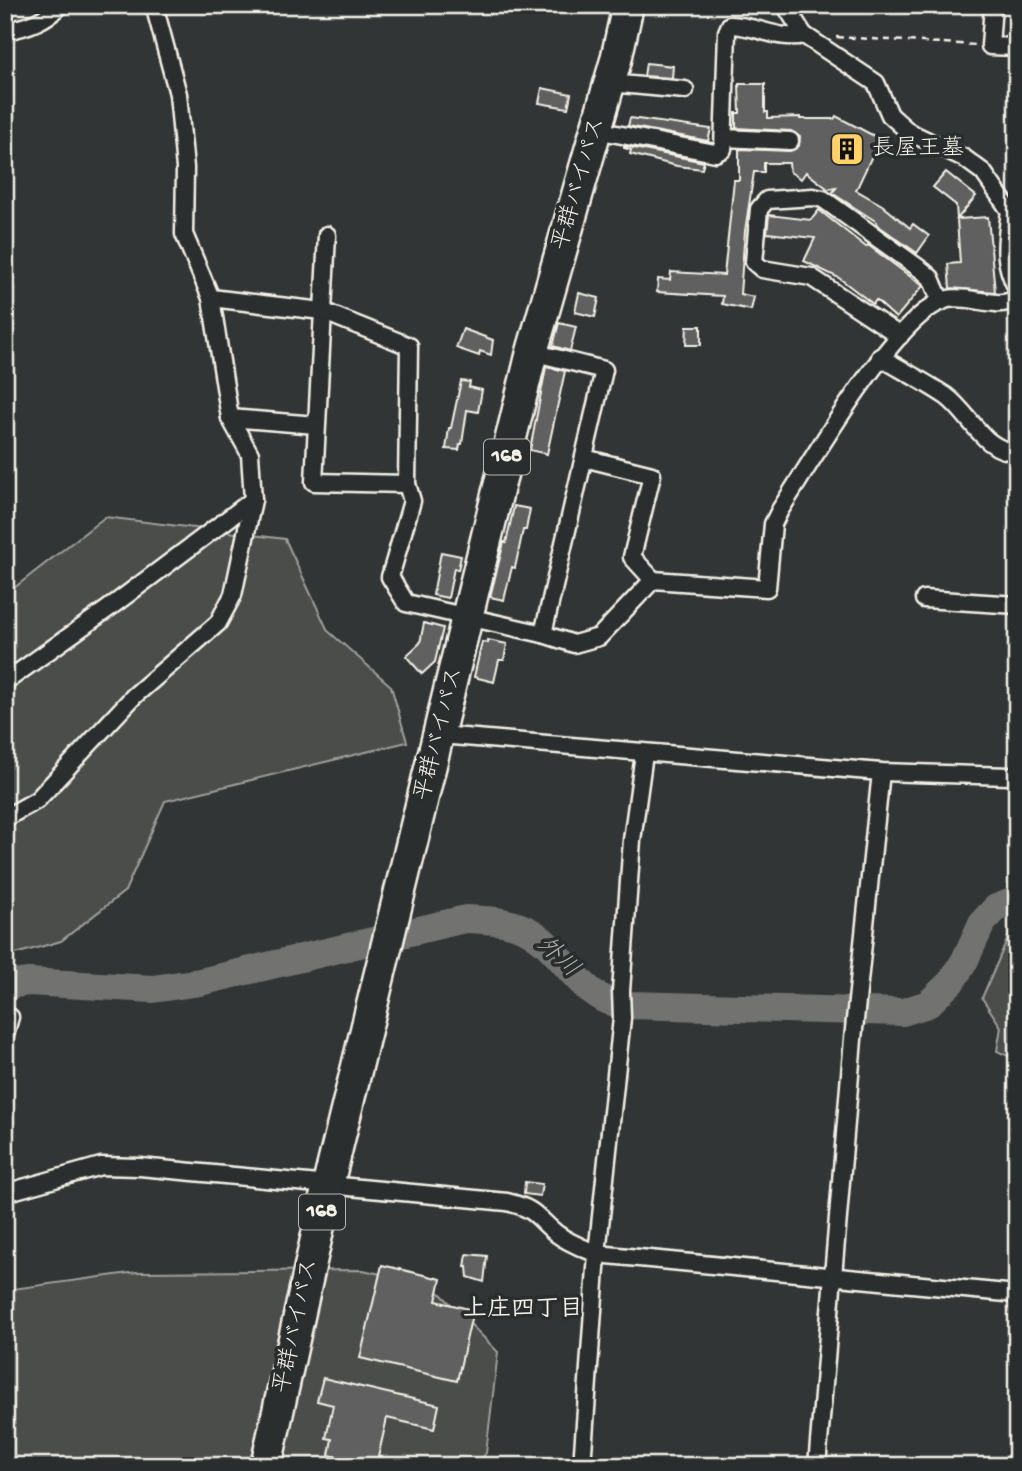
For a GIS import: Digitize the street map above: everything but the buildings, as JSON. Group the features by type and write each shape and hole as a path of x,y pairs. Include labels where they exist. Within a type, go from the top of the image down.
{"highway":[{"name":"平群バイパス","path":"266,1466 328,1185 532,352 610,83 628,5"}],"street":[{"path":"5,31 31,26 61,5"},
{"path":"5,818 37,800 134,696 218,623 233,594 253,500 250,454 230,418 211,298 184,234 185,168 178,94 154,5"},
{"path":"785,5 804,35 876,83 890,115 909,132 964,159 983,172 1010,211 1005,251 1007,271 1017,289"},
{"path":"993,5 990,46 1017,47"},
{"path":"596,130 715,153 723,149 727,32 730,25 791,38 804,35"},
{"path":"610,83 685,90"},
{"path":"723,138 790,141"},
{"path":"900,336 811,277 762,269 754,262 759,209 767,200 813,197 823,200 923,271 931,278 941,302"},
{"path":"327,235 314,482 407,484"},
{"path":"211,298 323,311 409,346 407,484 412,501 390,577 406,603 542,634 574,644 599,637 653,580"},
{"path":"584,458 652,475 632,557 653,580 767,588 773,524 880,357 918,316 950,298 999,304 1017,300"},
{"path":"532,352 604,370 542,634"},
{"path":"880,357 949,398 994,446 1004,452 1017,452"},
{"path":"230,418 316,425"},
{"path":"5,682 253,500"},
{"path":"924,599 1017,605"},
{"path":"440,734 644,754 881,772 1009,776 1017,779"},
{"path":"582,1466 597,1254 622,1017 621,991 632,840 644,754"},
{"path":"817,1466 853,1040 881,772"},
{"path":"5,1035 9,1017"},
{"path":"5,1193 101,1166 139,1167 507,1202 523,1206 541,1217 556,1233 597,1254 1017,1294"}],"path":[{"path":"804,35 990,46"}],"shaded area":[{"path":"105,517 285,539 328,631 391,686 407,742 165,801 125,891 61,941 5,957 5,595"},
{"path":"1013,926 1017,929 1017,1060 997,1051 1001,1027 982,998"},
{"path":"363,1270 433,1286 498,1352 486,1453 477,1466 5,1466 5,1290 137,1272"}],"waterway":[{"name":"外川","path":"5,985 29,982 153,989 200,982 465,919 503,922 525,929 548,945 585,986 608,1001 629,1005 903,1012 928,1004 951,982 964,962 982,923 996,908 1017,900"}],"place":[{"name":"長屋王墓","path":"847,149"}],"district":[{"name":"上庄四丁目","path":"523,1310"}]}
